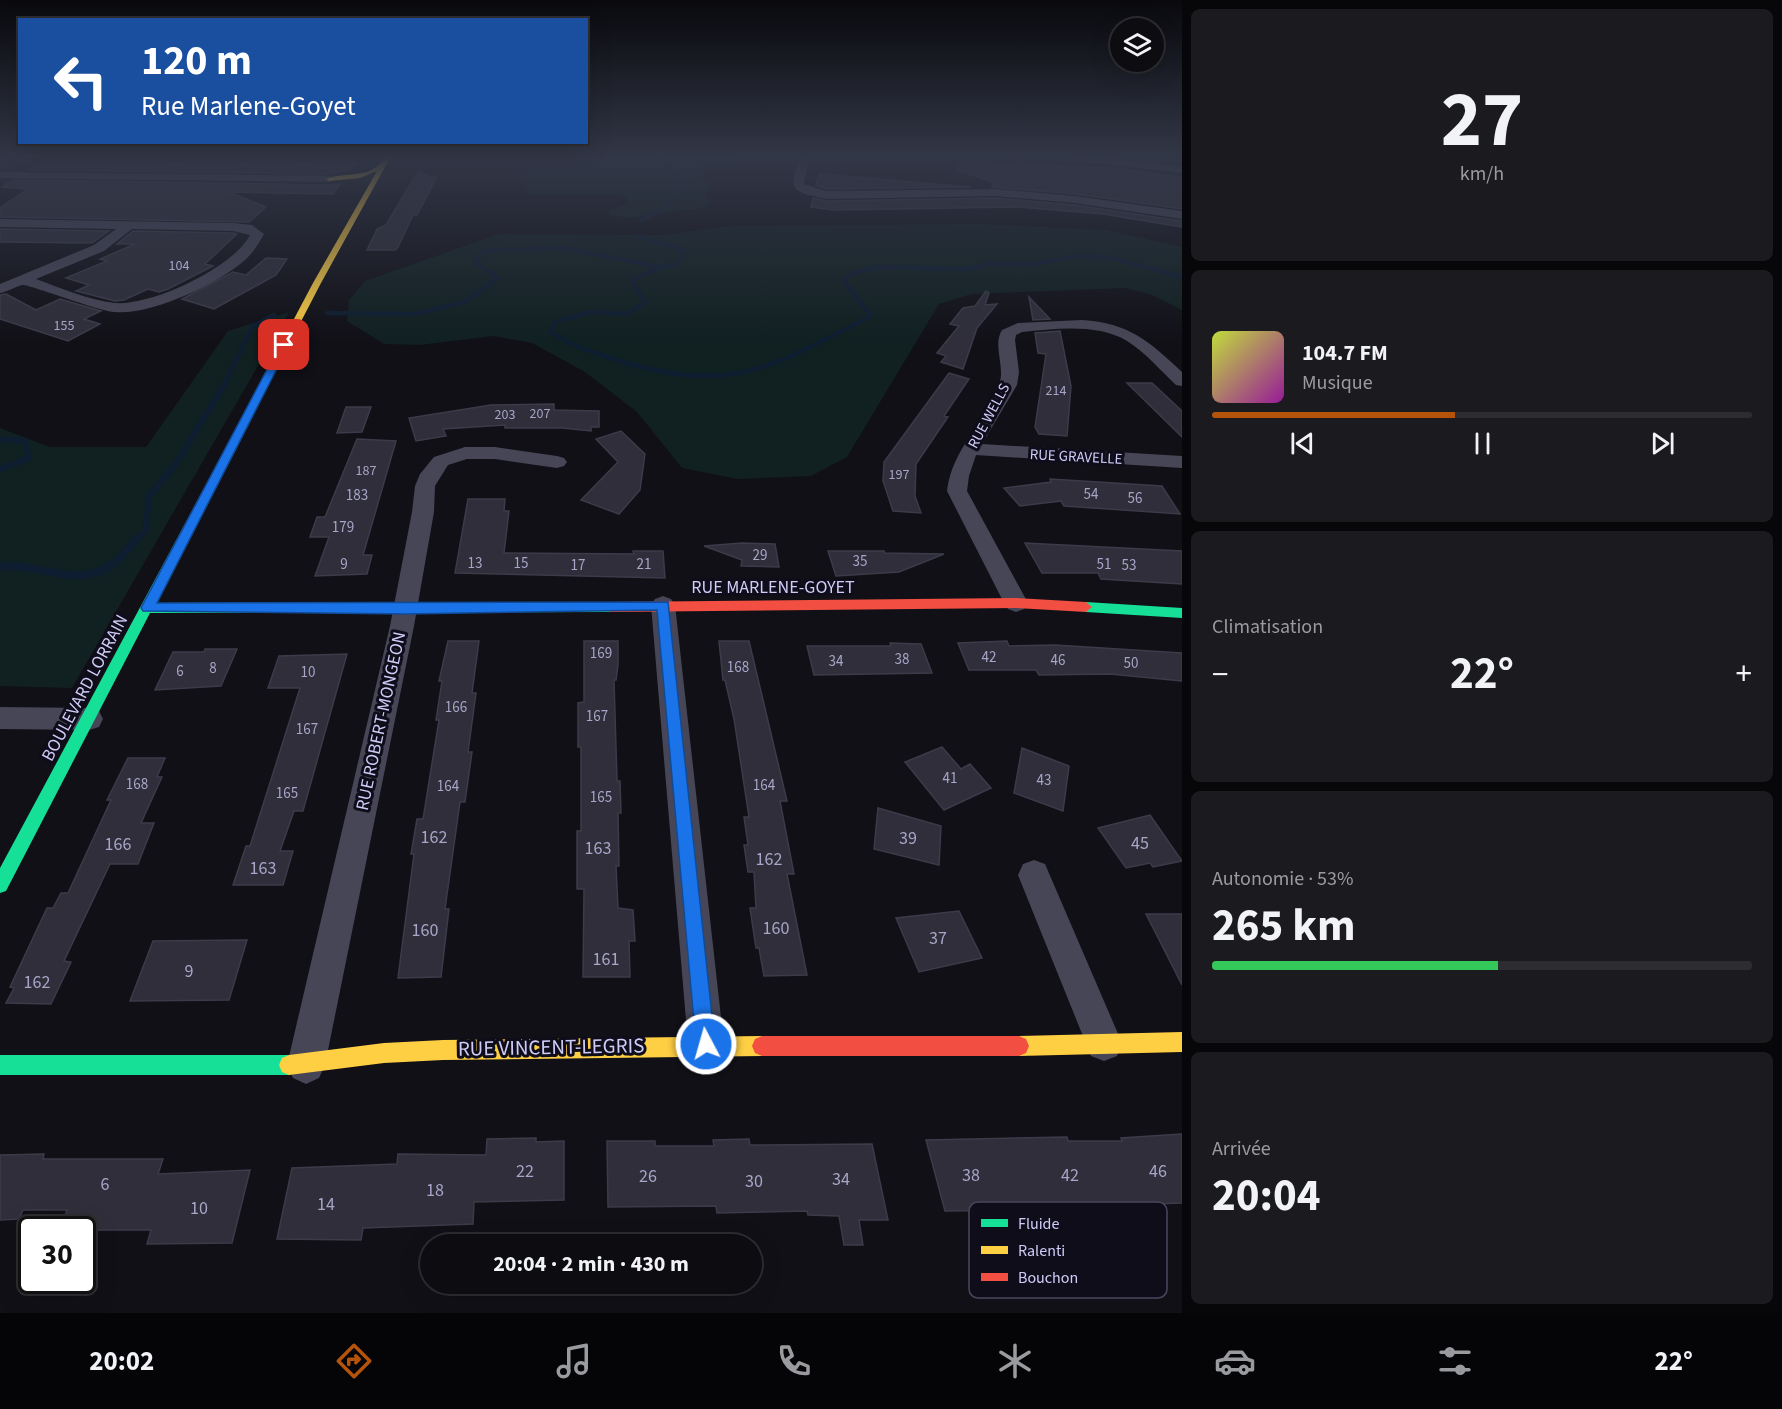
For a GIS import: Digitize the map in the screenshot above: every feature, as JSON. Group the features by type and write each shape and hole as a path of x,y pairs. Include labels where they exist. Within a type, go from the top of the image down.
{"main road":[{"name":"BOULEVARD LORRAIN","path":"0,885 148,608 317,283 353,219"},
{"name":"RUE MARLENE-GOYET","path":"148,608 405,609 1016,603 1182,613"},
{"name":"RUE VINCENT-LEGRIS","path":"0,1065 306,1065 394,1052 706,1044 1026,1046 1182,1042"}],"street":[{"path":"0,223 233,227 247,228 256,234 237,260 160,300 127,308 105,305 24,280"},
{"path":"0,289 99,248 129,225"},
{"name":"RUE WELLS","path":"1016,603 957,491 960,472 971,449 1007,388 1011,369 1008,333 1018,328 1090,326 1119,331 1135,339 1182,381"},
{"name":"RUE GRAVELLE","path":"971,449 1182,462"},
{"name":"RUE ROBERT-MONGEON","path":"306,1065 405,609 423,512 425,486 430,474 441,461 465,453 485,453 557,462"},
{"path":"663,605 706,1044"},
{"path":"0,718 88,719"},
{"path":"1034,875 1104,1043"}],"shaded area":[{"path":"979,224 1106,230 1182,247 1182,310 1152,295 1126,288 972,294 939,304 847,457 811,476 737,479 682,468 637,412 585,372 532,343 493,336 420,345 384,344 347,321 349,300 365,281 499,234 661,235 732,226"},
{"path":"289,312 72,688 0,686 0,428 50,447 146,447 228,331"}],"building":[{"path":"113,219 252,219 249,222"},
{"path":"389,219 411,219 395,250 367,250 377,229 386,225"},
{"path":"1135,219 1182,221 1182,227"},
{"path":"0,229 109,231 92,243 0,242"},
{"path":"133,231 237,234 205,264 213,266 168,289 159,292 148,289 124,300 115,301 76,291 89,285 66,278 107,261 100,259 135,244 117,244"},
{"path":"266,258 287,259 276,275 214,309 182,299 233,272 246,275"},
{"path":"986,291 989,293 985,305 997,304 977,328 963,369 941,362 946,356 937,353 959,326 950,324 963,308 975,306"},
{"path":"6,294 36,310 60,299 101,311 84,319 100,324 68,341 0,319 0,295"},
{"path":"1029,297 1050,319 1033,320"},
{"path":"1060,331 1071,386 1067,436 1039,434 1035,427 1046,354 1038,353 1035,333"},
{"path":"949,373 969,379 944,416 948,417 916,464 915,496 921,513 893,511 883,481 884,462"},
{"path":"1127,383 1152,383 1182,411 1182,437"},
{"path":"554,404 554,410 599,411 599,427 591,427 591,431 562,428 505,428 505,425 443,429 446,436 416,441 409,418 491,405"},
{"path":"346,407 371,407 362,432 337,433"},
{"path":"621,431 645,454 640,490 619,514 581,500 618,462 596,439"},
{"path":"357,439 396,441 363,555 372,555 367,574 315,576 329,537 310,537 317,517 325,517"},
{"path":"1050,479 1162,486 1180,514 1064,506 1061,501 1020,506 1004,488 1051,482"},
{"path":"468,499 505,499 504,511 509,511 504,553 634,554 633,551 663,551 665,578 455,573"},
{"path":"742,543 775,544 779,567 741,566 742,560 704,546"},
{"path":"1025,543 1182,551 1182,584 1101,579 1098,573 1042,573"},
{"path":"828,551 944,554 899,572 836,576"},
{"path":"448,641 479,641 472,693 476,693 468,752 472,752 465,802 460,802 445,909 449,909 441,977 398,978 414,854 411,854 417,819 423,819 439,720 436,720 442,681 439,681"},
{"path":"584,641 618,641 618,665 616,680 614,680 617,781 620,781 621,813 618,813 619,866 616,866 618,908 633,910 635,941 629,941 630,977 583,977 584,889 577,889 577,831 581,831 581,747 578,747 578,703 584,702"},
{"path":"719,641 749,641 787,801 780,801 794,874 787,874 807,975 764,976 759,948 756,948 750,908 756,908 754,872 748,872 744,845 748,845 744,817 749,817 734,719 725,680 723,680"},
{"path":"1007,641 1009,646 1055,645 1182,653 1182,681 1110,674 1039,675 1036,670 969,670 958,643"},
{"path":"890,643 921,644 932,673 814,675 807,646 891,646"},
{"path":"205,649 237,649 221,686 155,690 173,652 204,652"},
{"path":"347,654 303,811 294,811 280,851 293,851 283,885 233,885 246,846 250,846 300,688 268,688 279,656"},
{"path":"942,747 961,769 970,764 991,788 944,810 905,762"},
{"path":"1022,748 1069,766 1063,811 1014,793"},
{"path":"128,758 165,758 157,777 162,777 141,823 154,823 138,864 110,864 64,961 71,962 51,1004 6,1003 14,988 10,987 47,908 53,908 61,893 68,893 111,800 107,800"},
{"path":"878,808 941,826 939,865 874,849"},
{"path":"1150,815 1182,861 1153,867 1150,863 1126,868 1098,828"},
{"path":"959,911 982,958 919,972 896,918"},
{"path":"1146,914 1182,914 1182,985"},
{"path":"247,940 229,1000 130,1001 153,941"},
{"path":"1182,1134 1182,1203 969,1202 969,1211 945,1211 926,1140 1067,1137 1068,1141 1122,1141 1121,1138"},
{"path":"536,1138 536,1142 564,1141 564,1200 474,1202 473,1224 363,1228 361,1240 277,1239 292,1168 397,1164 398,1154 486,1155 487,1139"},
{"path":"749,1139 750,1145 872,1144 888,1220 859,1220 863,1245 844,1245 839,1216 808,1215 807,1211 717,1213 716,1206 608,1207 607,1141 655,1141 655,1146 714,1146 713,1140"},
{"path":"44,1154 43,1159 163,1159 158,1174 250,1170 232,1243 147,1244 151,1230 96,1230 96,1216 65,1216 67,1210 23,1210 18,1219 0,1220 0,1155"}],"waterway":[{"path":"636,236 684,250 681,257"},
{"path":"479,257 484,251 562,248 607,257"},
{"path":"327,313 415,314 465,302 498,278 475,262 481,255"},
{"path":"599,255 659,267"},
{"path":"682,255 678,264 661,267 632,280 645,303 626,314 591,312 555,322 551,332 595,353 662,372 695,376 725,375 753,370 780,361 871,316 843,280 853,273 878,267 967,269 991,264 1033,264 1078,256 1112,258 1182,277"},
{"path":"1074,257 1090,257"},
{"path":"226,381 252,327 274,315"},
{"path":"138,538 146,530 149,496 176,464 227,380"},
{"path":"0,439 25,441 29,458 0,469"},
{"path":"0,567 14,566 85,575 98,572 111,565 138,538"}],"traffic: fast":[{"path":"0,885 220,468"},
{"path":"148,608 610,607"},
{"path":"1086,607 1182,613"},
{"path":"0,1065 289,1065"}],"traffic: slow":[{"path":"220,468 353,219"},
{"path":"1019,1046 1182,1042"},
{"path":"289,1065 384,1053 443,1050 762,1046"}],"traffic: jam":[{"path":"610,607 1016,603 1086,607"},
{"path":"762,1046 1019,1046"}],"route":[{"path":"284,345 148,608 405,609 663,605 706,1044"}]}
